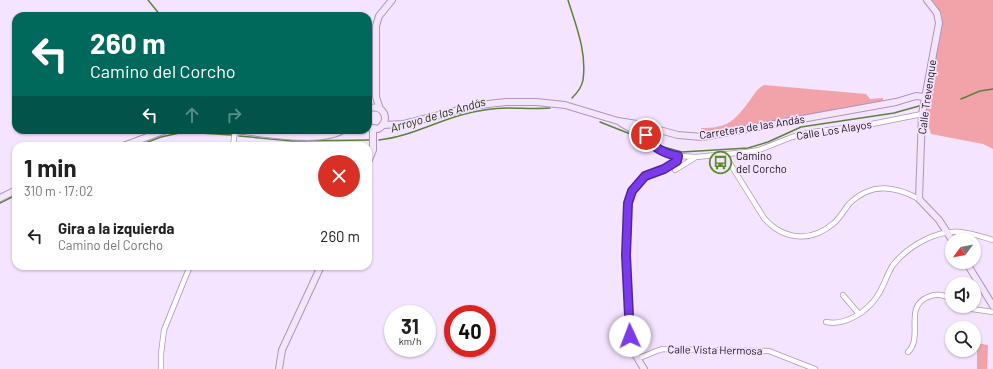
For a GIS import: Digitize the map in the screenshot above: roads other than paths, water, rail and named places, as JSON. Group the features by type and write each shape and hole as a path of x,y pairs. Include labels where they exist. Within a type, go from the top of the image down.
{"street":[{"path":"392,0 382,12 376,26 376,97 380,109 385,116 396,124"},
{"name":"Calle Trevenque","path":"919,199 922,114 939,23 937,13 927,0"},
{"name":"Carretera de las Andás","path":"372,128 383,125 404,124 479,105 506,102 536,102 565,105 618,121 650,127 678,135 712,136 896,102 916,96 924,97"},
{"path":"372,103 376,97"},
{"path":"372,108 380,109"},
{"name":"Calle Los Alayos","path":"724,154 759,150 792,137 812,132 862,126 922,114"},
{"path":"383,125 385,116"},
{"path":"618,121 647,136"},
{"path":"637,124 656,147 678,158 685,156 696,157 724,154 764,218 770,225 788,235 798,236 818,234 836,221 856,198 873,190 893,188 904,191 919,199 939,220 948,233 968,233"},
{"path":"647,136 650,127"},
{"path":"134,142 155,134"},
{"path":"278,134 299,136 327,136 332,134"},
{"path":"372,134 372,152"},
{"path":"670,154 672,168"},
{"path":"644,369 632,348 630,336 626,255 628,203 632,191 645,176 672,168 696,157"},
{"path":"672,168 678,158"},
{"path":"0,198 12,192"},
{"path":"826,322 839,322 859,314 873,302 879,294 893,265 902,256 921,242 945,234"},
{"path":"981,236 993,240"},
{"path":"970,269 993,306"},
{"path":"161,369 164,330 188,270"},
{"path":"279,369 282,350 319,270"},
{"path":"908,352 914,338 915,310 920,302 932,295 940,294 945,296"},
{"path":"843,295 859,314"},
{"path":"981,310 993,312"},
{"name":"Calle Vista Hermosa","path":"638,358 646,356 654,350 663,349 769,351 815,369"}],"waterway":[{"path":"148,0 158,12"},
{"name":"Arroyo de las Andás","path":"568,0 580,39 584,70 582,83 579,90 572,98"},
{"path":"961,99 980,91 993,89"},
{"path":"660,146 682,152 748,148 768,142 801,127 894,113 919,106"},
{"name":"Arroyo de las Andás","path":"379,140 400,136 451,118 478,111 501,108 550,108"},
{"path":"600,122 643,139"},
{"name":"Arroyo de las Andás","path":"148,142 175,134"},
{"name":"Arroyo de las Andás","path":"216,134 232,135"},
{"name":"Arroyo de las Andás","path":"239,136 292,141 371,140"},
{"name":"Arroyo de las Andás","path":"0,203 12,197"}],"place":[{"name":"Camino del Corcho","path":"720,162"}]}
